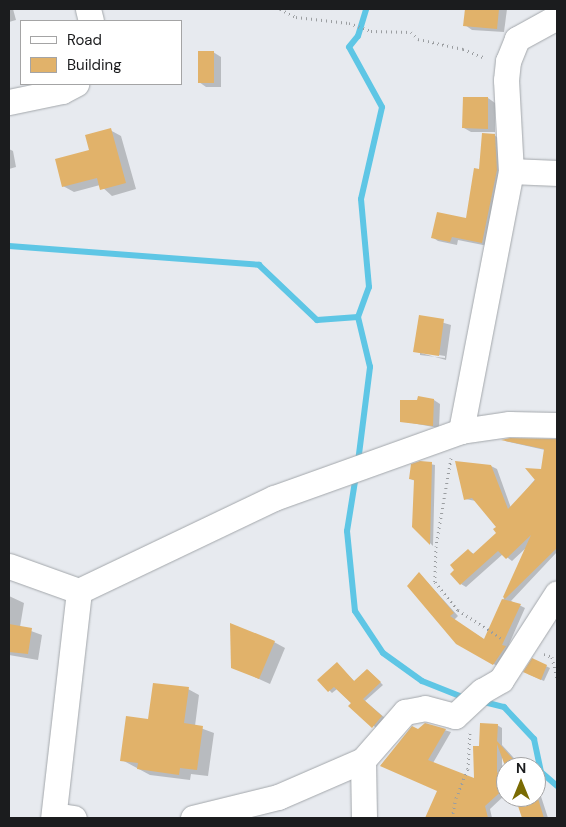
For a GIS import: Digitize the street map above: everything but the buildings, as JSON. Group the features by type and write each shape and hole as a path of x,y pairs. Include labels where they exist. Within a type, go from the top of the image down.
{"street":[{"path":"461,432 511,171 508,61 517,39 557,17"},
{"path":"9,102 62,91 74,85"},
{"path":"511,171 557,173"},
{"path":"9,566 79,591 274,498 461,432 509,424 557,425"},
{"path":"60,817 79,591"},
{"path":"193,818 278,797 363,760 405,712 425,708 455,716 482,691 501,680 557,593"},
{"path":"363,760 364,818"}],"path":[{"path":"280,9 296,17 350,22 371,32 411,32 418,39 508,61"},
{"path":"461,432 443,494 435,582 458,610 488,632 522,648"},
{"path":"453,817 468,769 474,700"}],"waterway":[{"path":"358,462 370,367 358,317 369,287 361,199 382,107 349,47 358,36 366,9"},
{"path":"9,246 259,265 317,320 358,317"},
{"path":"356,475 347,531 355,611 383,653 422,681 465,698"},
{"path":"480,701 504,707 534,739 541,772 557,786"}]}
